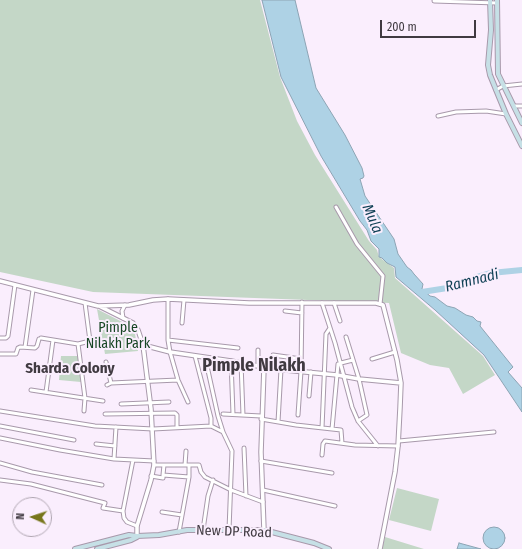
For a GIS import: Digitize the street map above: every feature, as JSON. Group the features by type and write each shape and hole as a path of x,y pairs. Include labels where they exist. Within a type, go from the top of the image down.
{"main road":[{"path":"490,1 491,30 488,65 490,75 506,114 522,146"},
{"path":"497,1 498,74 522,123"},
{"name":"New DP Road","path":"75,549 129,534 137,536 203,530 264,530 314,543 329,549"},
{"name":"New DP Road","path":"97,549 130,540 137,536"}],"street":[{"path":"434,1 497,1"},
{"path":"496,90 503,86 522,84"},
{"path":"514,106 522,106"},
{"path":"438,116 456,112 486,111 506,114"},
{"path":"336,207 357,244 383,276 380,304"},
{"path":"0,281 98,306 136,326 143,345 151,403 154,463 137,526 137,536"},
{"path":"0,338 6,338 8,336 15,285"},
{"path":"25,347 33,290"},
{"path":"98,306 125,305 168,299 249,303 302,302 380,304 383,306 395,352 400,383 399,441 389,505 380,549"},
{"path":"168,299 168,340 170,352 178,380 188,402"},
{"path":"182,323 184,300"},
{"path":"298,415 301,371 302,302"},
{"path":"0,354 15,354 18,348 35,348 38,346 40,338 78,344 90,341 84,303"},
{"path":"322,303 339,363 345,377 352,407 358,421 378,446"},
{"path":"334,303 340,321"},
{"path":"123,318 122,311 125,305"},
{"path":"285,311 302,313"},
{"path":"322,428 326,334 330,328"},
{"path":"346,337 359,379 367,415 358,421"},
{"path":"46,392 53,340"},
{"path":"168,340 238,348"},
{"path":"78,344 84,411"},
{"path":"143,345 170,352 231,361 264,368 400,383"},
{"path":"258,350 258,366"},
{"path":"372,359 395,352"},
{"path":"272,354 301,359"},
{"path":"195,356 211,426"},
{"path":"339,363 353,360"},
{"path":"231,361 232,414"},
{"path":"106,362 111,383"},
{"path":"240,363 243,415"},
{"path":"332,429 339,363"},
{"path":"207,366 222,432 232,451 229,530"},
{"path":"264,368 261,417 264,530"},
{"path":"278,422 281,369"},
{"path":"309,396 311,372"},
{"path":"107,385 111,383 178,380"},
{"path":"31,390 103,401"},
{"path":"121,404 169,402"},
{"path":"0,411 73,423 153,429 211,426 222,432"},
{"path":"105,414 176,414 177,427"},
{"path":"223,414 261,417 278,422 341,430 342,443"},
{"path":"0,426 74,440"},
{"path":"114,459 116,427"},
{"path":"399,441 494,432"},
{"path":"0,438 114,459 134,460 164,465 199,465 201,472 205,477 231,490 263,502"},
{"path":"322,455 324,442 398,446"},
{"path":"96,444 115,446"},
{"path":"244,448 246,496"},
{"path":"185,465 186,451"},
{"path":"134,460 123,511 124,518 127,522 137,526"},
{"path":"261,461 332,473"},
{"path":"0,463 32,472 102,485"},
{"path":"164,465 164,475"},
{"path":"179,532 189,477 189,465"},
{"path":"151,476 163,478 164,475 189,477"},
{"path":"0,480 31,484 105,503 103,508 123,511"},
{"path":"203,530 208,496 213,480"},
{"path":"263,490 335,506"},
{"path":"162,512 182,515"}],"green space":[{"path":"0,0 260,0 280,77 297,121 315,155 369,241 377,250 379,257 394,268 395,278 483,356 495,375 463,394 449,368 430,365 401,353 389,303 93,292 0,272"},
{"name":"Pimple Nilakh Park","path":"97,309 128,325 132,329 135,334 138,351 105,354"},
{"path":"61,356 78,356 81,382 59,380"},
{"path":"397,488 439,499 431,531 389,520"},
{"path":"385,537 424,549 382,549"}],"water":[{"name":"Mula","path":"262,0 295,0 316,88 345,135 362,168 364,176 360,179 365,196 394,239 398,254 407,267 423,284 422,289 430,296 435,297 447,306 455,308 481,322 480,326 513,367 508,372 522,388 522,412 484,355 396,277 395,267 379,257 379,249 371,241 367,230 321,156 281,77"},
{"path":"490,527 498,527 505,534 505,542 498,549 490,549 483,542 483,534"},
{"path":"459,543 481,549 457,549"}],"waterway":[{"name":"Ramnadi","path":"422,292 460,286 474,278 491,273 522,270"}],"district":[{"name":"Pimple Nilakh","path":"254,366"},
{"name":"Sharda Colony","path":"70,369"}]}
